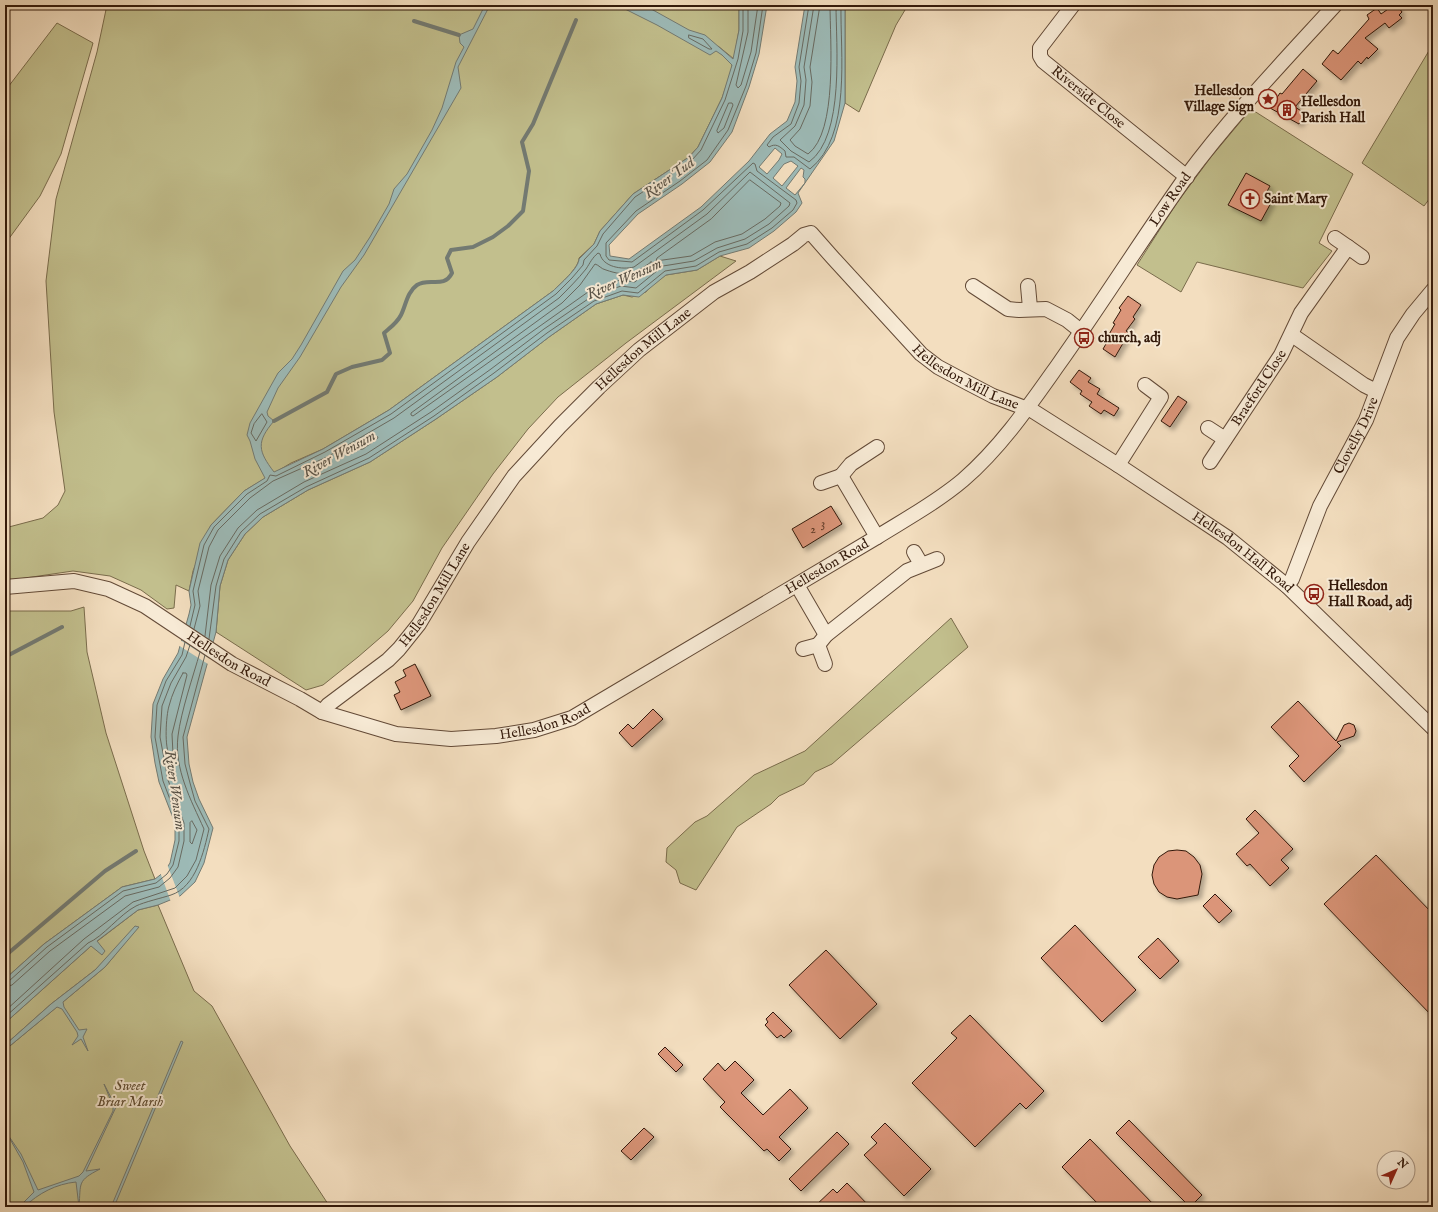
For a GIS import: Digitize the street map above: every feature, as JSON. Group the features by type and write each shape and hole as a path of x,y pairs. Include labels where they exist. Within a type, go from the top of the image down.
{"street":[{"name":"Riverside Close","path":"1073,5 1040,48 1040,56 1043,61 1187,177"},
{"name":"Low Road","path":"1027,409 1082,332 1131,255 1187,177 1236,114 1335,5"},
{"name":"Hellesdon Mill Lane","path":"322,712 328,705 388,660 399,649 419,624 493,504 514,476 560,426 639,350 714,292 750,272 793,244 804,235 811,233 921,354 938,367 993,396 1027,409"},
{"path":"1334,238 1362,257"},
{"name":"Braeford Close","path":"1210,462 1281,355 1301,313 1348,247"},
{"path":"973,286 1008,309 1046,309 1067,320 1082,332"},
{"path":"1028,286 1030,308"},
{"name":"Clovelly Drive","path":"1287,586 1292,579 1320,506 1366,420 1397,338 1413,314 1433,290"},
{"name":"Braeford Close","path":"1292,334 1364,385 1376,391"},
{"path":"1118,465 1161,396 1145,385"},
{"name":"Hellesdon Hall Road","path":"1027,409 1033,411 1118,465 1228,538 1287,586 1433,728"},
{"name":"Hellesdon Road","path":"5,587 74,581 97,585 145,606 232,664 322,712 396,734 451,739 496,736 534,730 572,718 916,513 962,480 995,448 1027,409"},
{"name":"Braeford Close","path":"1208,428 1224,439"},
{"path":"821,483 841,476 851,464 877,447"},
{"path":"841,476 877,537"},
{"path":"914,552 921,564"},
{"path":"803,649 822,640 908,571 921,564 938,559"},
{"path":"797,585 822,640 825,664"}],"green space":[{"path":"107,5 739,5 739,30 734,59 718,46 722,55 732,65 731,72 722,98 698,147 689,157 633,194 600,231 594,244 579,258 573,271 553,291 389,410 323,449 291,463 244,491 211,525 193,571 189,591 176,585 174,608 167,609 141,590 110,576 73,571 5,581 5,528 43,518 58,505 65,491 54,412 46,281 56,199 97,52"},
{"path":"845,5 908,5 896,25 859,112 845,103"},
{"path":"57,23 93,43 61,154 40,196 5,244 5,91"},
{"path":"1433,44 1433,194 1424,206 1362,163"},
{"path":"1251,109 1353,174 1319,243 1332,251 1303,288 1197,262 1181,292 1137,265 1176,204 1211,157"},
{"path":"720,256 736,261 626,343 558,397 528,429 493,474 442,548 413,601 388,631 323,685 306,690 216,632 220,586 228,560 245,534 263,517 308,490 370,462 497,377 549,337 596,304 623,295 632,297 646,292 653,284 666,275 697,270"},
{"path":"84,607 87,652 106,733 144,851 155,879 122,887 44,944 5,979 5,611 71,611"},
{"path":"951,618 968,647 832,764 815,772 804,784 779,796 771,804 737,827 696,890 680,883 676,870 666,862 667,848 695,822 707,816 754,775 805,751"},
{"name":"Sweet Briar Marsh","path":"158,905 194,991 212,1006 290,1146 330,1207 5,1207 5,1050 105,967 138,927 95,970 51,1004 5,1045 5,1023 91,946 138,910"}],"water":[{"path":"485,5 490,5 458,67 461,88 364,255 341,287 300,357 278,388 267,412 268,416 274,421 264,435 261,446 265,458 274,472 323,449 389,410 553,291 573,271 579,259 594,244 600,231 633,194 689,157 698,147 722,98 732,65 716,51 710,55 657,25 617,5 644,5 689,30 705,35 733,59 739,30 739,5 767,5 759,54 749,87 732,132 710,162 682,184 638,214 609,245 610,256 629,259 701,207 749,161 770,134 787,121 795,102 797,81 795,67 805,5 845,5 845,103 834,141 805,183 805,179 803,177 804,170 801,168 786,188 795,195 805,184 798,193 802,203 796,212 774,231 749,248 720,256 697,270 666,275 639,297 623,295 596,304 549,337 497,377 436,419 370,462 308,490 263,517 245,534 228,560 220,586 216,632 187,737 189,764 193,782 199,799 213,828 204,863 195,882 180,896 158,905 138,910 97,941 105,951 102,955 91,946 5,1023 5,979 44,944 122,887 155,879 164,872 170,863 175,840 175,823 159,782 155,763 151,737 153,704 163,679 178,653 191,605 189,591 200,543 211,525 244,491 265,478 255,459 247,435 250,423 278,373 292,359 301,345 343,271 355,260 370,237 389,204 394,189 407,174 432,130 442,108 456,62 464,47 460,43 459,35 473,29","holes":["775,148 782,154 767,174 759,167","791,161 798,166 782,186 773,178 784,164"]},
{"path":"135,926 139,927 105,967 63,1002 64,1007 79,1030 87,1029 83,1037 88,1051 81,1039 72,1045 78,1036 77,1032 62,1009 57,1007 5,1050 5,1045 51,1004 95,970"},
{"path":"181,1041 183,1042 114,1207 111,1207"},
{"path":"104,1084 116,1107 86,1171 100,1169 87,1176 82,1183 80,1187 79,1207 76,1182 48,1190 36,1197 24,1207 19,1207 34,1192 23,1162 6,1132 21,1154 38,1190 79,1176 83,1172 113,1111 113,1106"}],"pier":[{"path":"180,640 210,659 208,664 178,645"},
{"path":"167,864 180,898 171,902 160,872"}],"building":[{"path":"1394,5 1397,5 1402,12 1399,15 1402,18 1389,28 1385,23 1365,38 1378,49 1368,59 1367,57 1361,64 1358,61 1341,80 1322,64 1333,50 1338,54 1369,19 1367,15 1377,8 1381,14"},
{"path":"1303,69 1317,81 1295,107 1306,114 1299,124 1270,108 1280,93 1282,94"},
{"name":"Saint Mary","path":"1246,173 1270,186 1264,197 1272,201 1261,221 1228,205"},
{"path":"1128,296 1141,305 1133,317 1135,319 1126,331 1129,333 1115,357 1103,349 1115,324 1113,323 1121,310 1119,308"},
{"path":"1079,370 1091,378 1088,382 1100,389 1097,394 1119,408 1114,416 1104,410 1101,414 1089,406 1092,402 1080,394 1082,391 1070,382"},
{"path":"1178,396 1187,402 1170,427 1161,421"},
{"path":"831,506 842,524 803,548 792,529"},
{"path":"415,664 431,696 401,710 394,695 400,692 395,682 406,676 403,670"},
{"path":"1298,701 1336,741 1344,725 1349,723 1354,725 1356,731 1354,736 1337,742 1341,746 1304,782 1289,766 1299,756 1271,727"},
{"path":"653,709 663,719 632,747 619,733 628,724 633,729"},
{"path":"1255,810 1293,849 1281,860 1289,868 1270,886 1250,864 1247,866 1236,854 1259,833 1246,819"},
{"path":"1168,851 1186,851 1194,857 1200,865 1202,874 1198,895 1177,899 1167,897 1159,892 1154,884 1152,875 1154,865 1159,857"},
{"path":"1376,855 1433,914 1433,1017 1324,904"},
{"path":"1215,894 1232,911 1219,923 1203,906"},
{"path":"1075,925 1136,990 1102,1022 1041,958"},
{"path":"1158,938 1179,961 1160,979 1138,957"},
{"path":"826,950 877,1004 840,1039 789,985"},
{"path":"773,1012 792,1031 784,1038 781,1035 777,1038 765,1025 768,1022 766,1019"},
{"path":"970,1015 1044,1091 1026,1109 1020,1103 975,1147 912,1083 957,1038 951,1033"},
{"path":"665,1047 683,1065 676,1072 658,1054"},
{"path":"735,1061 754,1080 741,1093 763,1115 790,1089 808,1108 779,1137 791,1149 779,1161 767,1149 764,1151 720,1107 725,1102 703,1079 718,1063 725,1071"},
{"path":"1129,1120 1202,1195 1190,1207 1116,1133"},
{"path":"885,1123 931,1169 904,1196 864,1155 877,1143 871,1137"},
{"path":"644,1128 654,1137 631,1160 621,1151"},
{"path":"837,1132 849,1144 801,1191 789,1179"},
{"path":"1090,1139 1156,1207 1101,1207 1062,1167"},
{"path":"847,1183 870,1207 814,1207 833,1189 837,1193"}],"waterway":[{"path":"274,421 327,392 336,374 352,367 382,360 390,353 384,333 394,325 399,318 411,291 417,285 422,283 441,282 449,278 452,273 447,258 451,250 473,247 493,237 508,226 523,211 529,171 522,142 533,124 576,20"},
{"path":"414,21 459,35"},
{"path":"5,657 62,627"},
{"path":"5,956 105,871 136,851"}],"place":[{"name":"Hellesdon Village Sign","path":"1268,99"},
{"name":"Hellesdon Parish Hall","path":"1287,110"},
{"name":"Saint Mary","path":"1250,199"},
{"name":"church, adj","path":"1084,338"},
{"name":"Hellesdon Hall Road, adj","path":"1314,594"}],"water label":[{"name":"River Tud","path":"669,178"},
{"name":"River Wensum","path":"624,279"},
{"name":"River Wensum","path":"339,454"},
{"name":"River Wensum","path":"175,790"}]}
